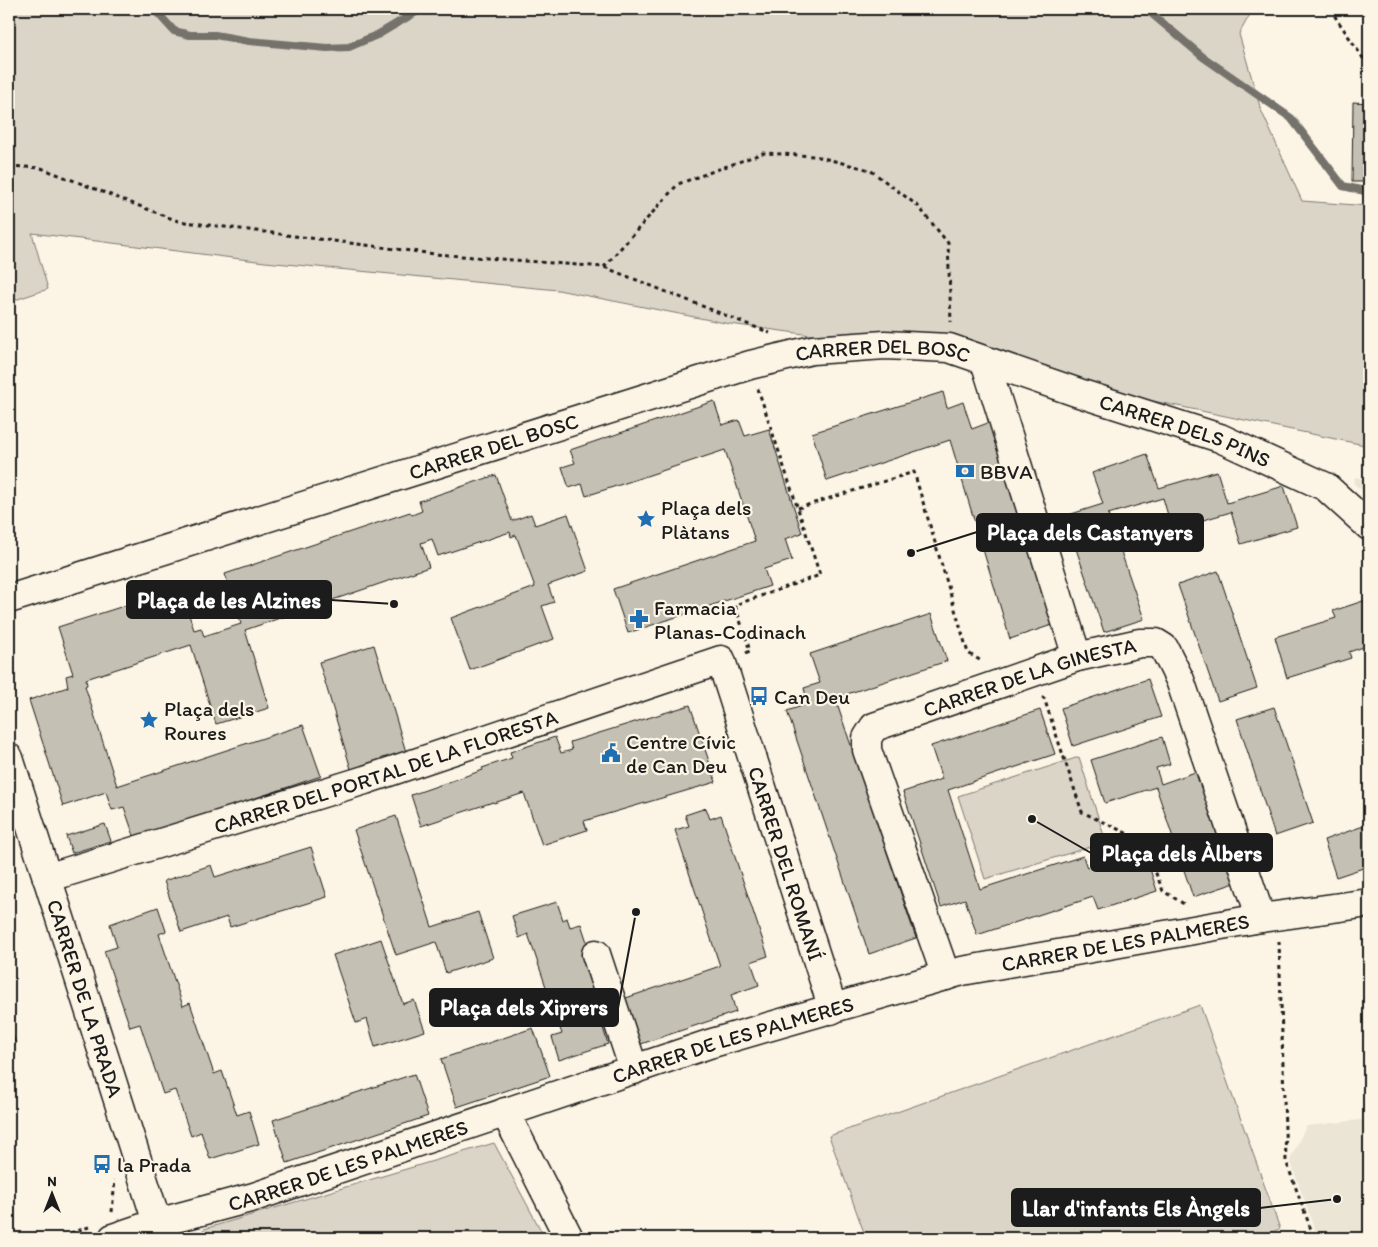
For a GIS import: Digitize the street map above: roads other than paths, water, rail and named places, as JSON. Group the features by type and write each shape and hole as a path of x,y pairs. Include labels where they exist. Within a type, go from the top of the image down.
{"street":[{"name":"CARRER DEL BOSC","path":"9,598 750,365 812,350 885,345 952,349 985,361"},
{"name":"CARRER DELS PINS","path":"985,361 1220,438 1326,487 1369,526"},
{"path":"985,361 1077,657"},
{"name":"CARRER DE LA GINESTA","path":"946,976 867,750 867,738 874,727 1077,657 1140,643 1156,643 1164,648 1180,680 1270,916"},
{"name":"CARRER DEL PORTAL DE LA FLORESTA","path":"47,878 365,780 721,660"},
{"name":"CARRER DEL ROMANÍ","path":"721,660 833,1009 831,1010"},
{"name":"CARRER DE LA PRADA","path":"9,758 159,1231"},
{"name":"CARRER DE LES PALMERES","path":"106,1227 159,1231 254,1197 709,1044 962,971 1270,916 1369,903"},
{"path":"596,954 634,1070"},
{"path":"505,1112 569,1238"}],"waterway":[{"path":"154,9 174,31 190,35 215,35 249,41 327,48 349,47 379,34 421,9"},
{"path":"1146,9 1203,57 1291,118 1343,186 1369,192"}],"place":[{"name":"BBVA","path":"965,471"},
{"name":"Plaça dels Plàtans","path":"646,519"},
{"name":"Plaça dels Castanyers","path":"911,553"},
{"name":"Plaça de les Alzines","path":"394,604"},
{"name":"Farmacia Planas-Codinach","path":"639,619"},
{"name":"Can Deu","path":"759,696"},
{"name":"Plaça dels Roures","path":"149,720"},
{"name":"Centre Cívic de Can Deu","path":"611,753"},
{"name":"Plaça dels Àlbers","path":"1032,819"},
{"name":"Plaça dels Xiprers","path":"636,912"},
{"name":"la Prada","path":"102,1164"},
{"name":"Llar d'infants Els Àngels","path":"1337,1199"}]}
